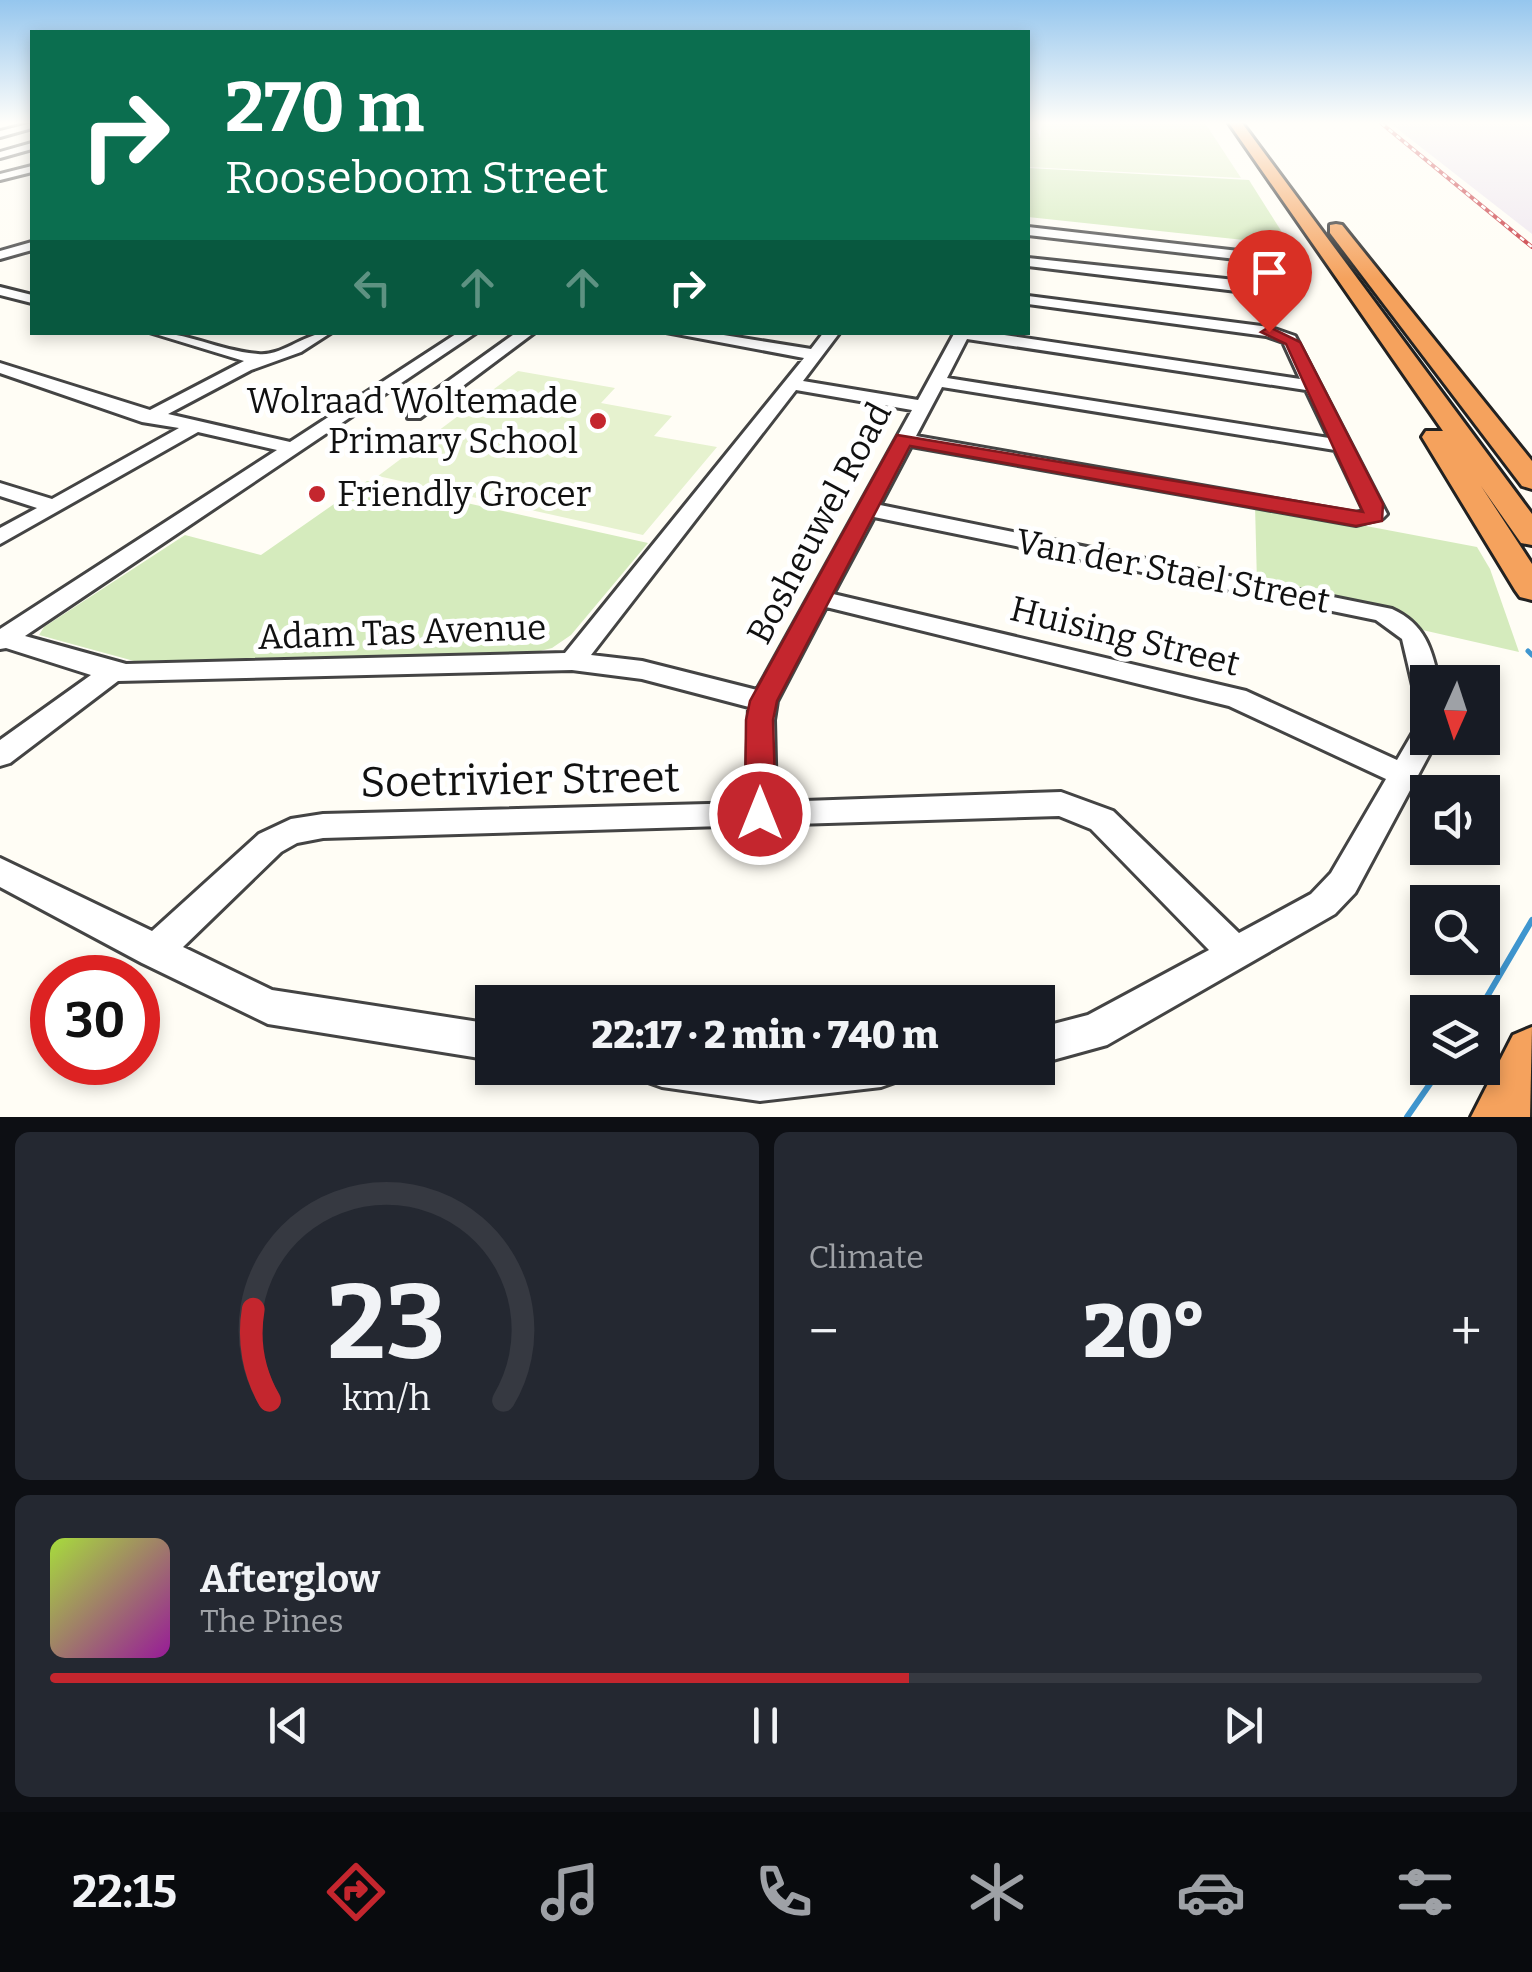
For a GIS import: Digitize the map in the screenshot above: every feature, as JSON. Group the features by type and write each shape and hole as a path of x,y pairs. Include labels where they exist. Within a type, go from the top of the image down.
{"highway":[{"path":"1271,175 1532,536"},
{"path":"1294,175 1532,480"},
{"path":"1297,212 1296,220 1312,253 1416,406 1532,590"},
{"path":"1454,380 1532,460"},
{"path":"1500,1117 1532,1054"}],"street":[{"path":"1030,231 1239,255 1252,262 1262,285 1245,288 1030,262"},
{"path":"0,255 30,247"},
{"path":"0,290 30,298"},
{"path":"904,440 1356,519 1372,518 1375,510 1292,342 1276,333 1030,300"},
{"path":"167,335 260,360"},
{"path":"0,368 145,420 260,360 295,349 319,335"},
{"path":"1,635 448,335"},
{"path":"0,378 145,420 280,451 465,335"},
{"path":"414,414 524,335"},
{"path":"702,335 815,355"},
{"name":"Adam Tas Avenue","path":"1,635 112,672 572,661 831,335"},
{"name":"Bosheuwel Road","path":"760,814 760,720 764,701 961,335"},
{"path":"975,335 1314,386"},
{"path":"935,381 1343,446"},
{"path":"792,384 922,406"},
{"path":"0,537 187,430"},
{"path":"0,489 54,506"},
{"name":"Van der Stael Street","path":"866,510 1383,614 1404,624 1416,638 1422,665"},
{"name":"Huising Street","path":"818,598 1238,698 1404,775"},
{"path":"572,661 642,670 764,701"},
{"path":"0,755 112,672"},
{"path":"1055,1042 1094,1032 1335,894 1415,755"},
{"name":"Soetrivier Street","path":"154,952 253,856 290,832 353,824 1061,804 1083,810 1115,832 1236,954"},
{"path":"0,872 268,1007 475,1039"}],"shaded area":[{"path":"1457,175 1532,175 1532,234"}],"green space":[{"path":"1030,175 1249,180 1290,245 1030,217"},
{"path":"1185,175 1239,175 1241,178"},
{"path":"518,371 615,388 601,403 672,416 654,436 717,447 643,535 378,476"},
{"path":"367,481 648,543 571,635 552,648 524,655 134,661 39,635 44,627 185,535 261,555"},
{"path":"1255,505 1477,547 1490,569 1519,652 1418,629 1257,583"}],"waterway":[{"path":"1528,651 1532,655"},
{"path":"1488,995 1532,920"},
{"path":"1407,1117 1429,1085"}],"railway":[{"path":"1444,175 1532,247"}],"place":[{"name":"Wolraad Woltemade Primary School","path":"598,421"},
{"name":"Friendly Grocer","path":"317,494"}],"route":[{"path":"760,814 760,720 764,701 904,440 1356,519 1374,516 1373,504 1292,342 1269,332"}]}
